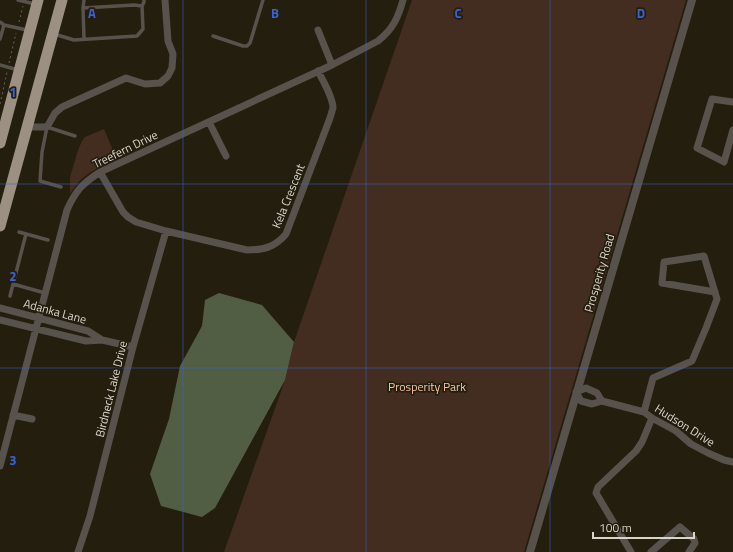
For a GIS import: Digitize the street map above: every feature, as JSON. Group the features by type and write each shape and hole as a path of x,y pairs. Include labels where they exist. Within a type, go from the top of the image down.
{"highway":[{"path":"0,226 62,0"},
{"path":"0,143 37,2"}],"street":[{"path":"27,127 47,127 55,113 62,107 126,78 146,84 160,83 168,76 172,68 173,54 168,41 165,0"},
{"name":"Treefern Drive","path":"0,466 62,228 71,202 82,185 100,172 332,65 378,41 395,23 404,0"},
{"name":"Prosperity Road","path":"530,552 692,0"},
{"path":"318,30 332,65"},
{"name":"Kela Crescent","path":"100,172 123,212 136,222 166,231 247,250 259,250 272,246 281,240 286,234 333,108 332,101 318,71"},
{"path":"733,102 712,99 697,148 724,162 733,130"},
{"path":"209,122 226,156"},
{"name":"Birdneck Lake Drive","path":"78,552 90,516 133,347 166,231"},
{"path":"644,412 653,378 692,361 717,299 715,292 704,256 664,262 662,283 715,292"},
{"name":"Adanka Lane","path":"0,308 88,332 102,340"},
{"name":"Adanka Lane","path":"0,320 86,341 102,340 133,347"},
{"name":"Hudson Drive","path":"602,401 597,394 586,388 576,392 581,401 592,404 602,401 644,412 676,431 691,444 724,460 733,462"},
{"path":"13,415 32,419"},
{"path":"631,552 596,493 598,487 636,451 642,442 652,418"},
{"path":"651,552 680,526 694,539 695,543 689,552"}],"lane":[{"path":"18,0 37,2"},
{"path":"84,0 84,39"},
{"path":"53,34 74,40 137,36 143,29 142,6 144,0"},
{"path":"212,36 247,46 250,43 263,0"},
{"path":"83,8 134,5 142,6"},
{"path":"0,22 4,25 30,31"},
{"path":"0,39 4,25"},
{"path":"0,65 19,70"},
{"path":"61,187 40,181 42,152 47,127 75,136"},
{"path":"19,232 48,240"},
{"path":"10,296 26,234"},
{"path":"13,284 45,293"}],"path":[{"path":"0,106 24,1"}],"green space":[{"name":"Prosperity Park","path":"412,0 686,0 524,552 224,552 285,380 294,342"},
{"path":"104,129 117,160 90,172 80,181 70,194 70,177 82,141 85,137"}],"shaded area":[{"path":"219,293 262,305 294,342 285,380 215,508 202,517 161,506 150,474 169,419 180,366 202,326 205,300"}]}
